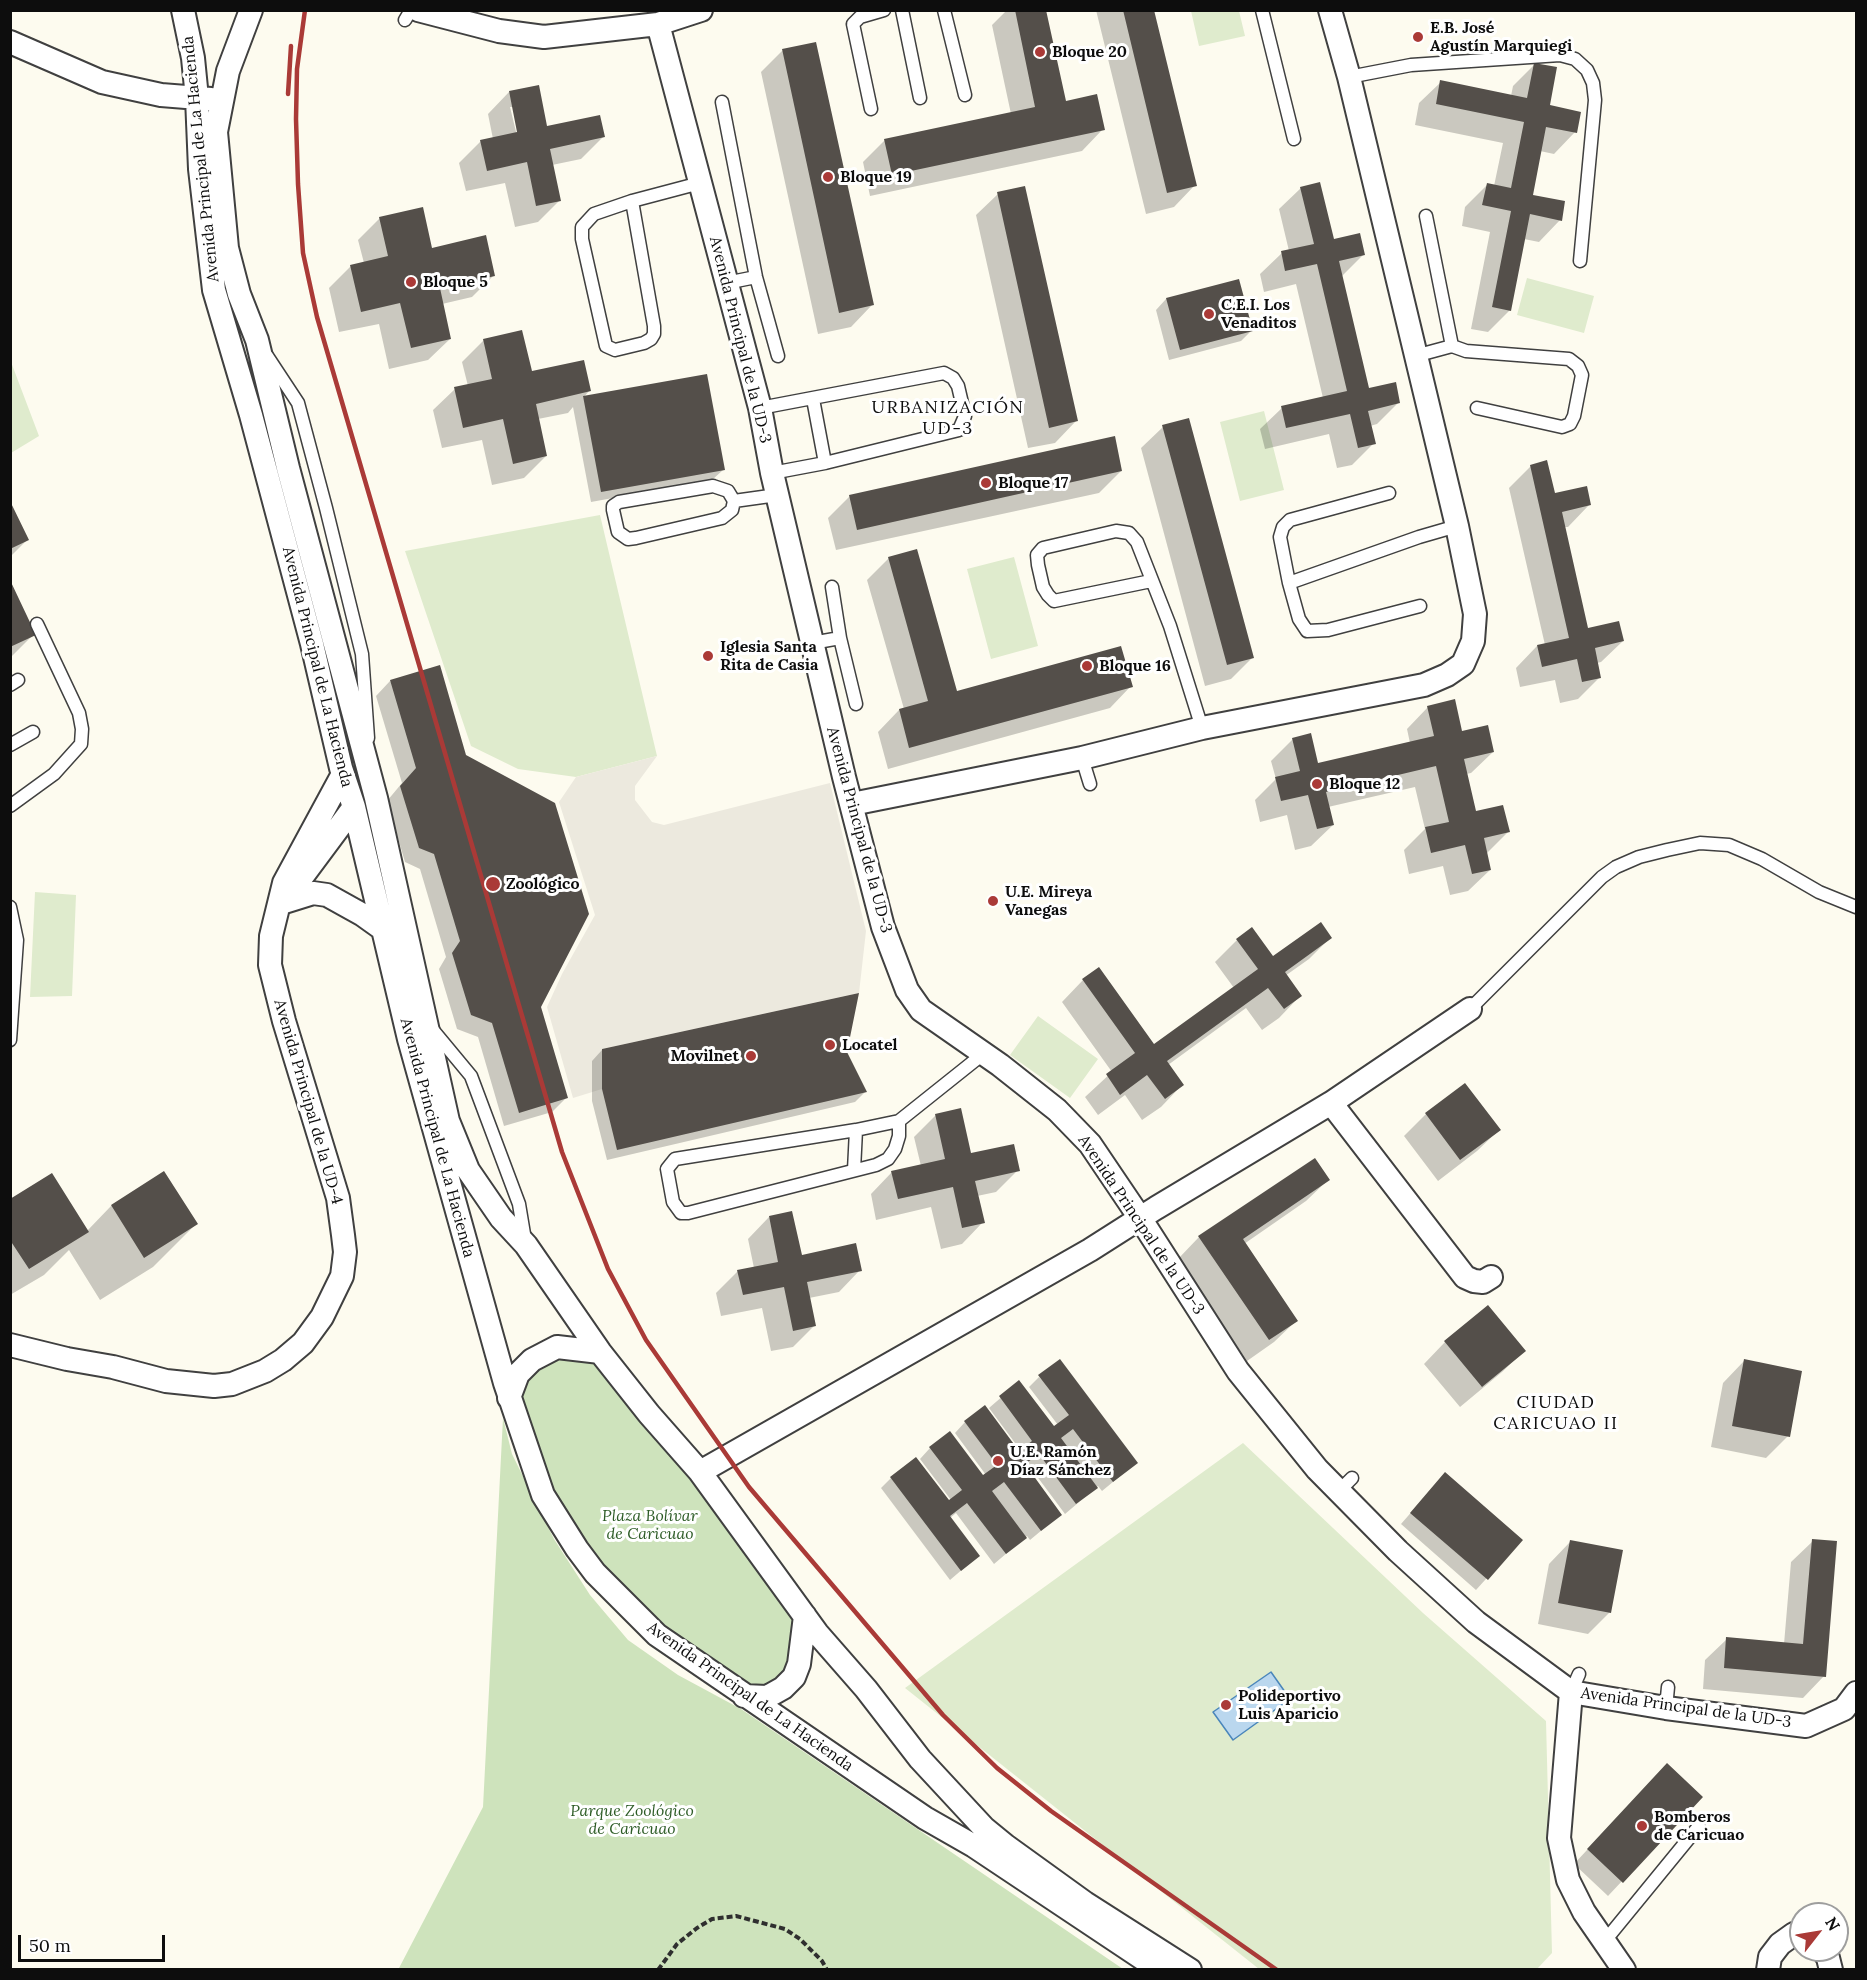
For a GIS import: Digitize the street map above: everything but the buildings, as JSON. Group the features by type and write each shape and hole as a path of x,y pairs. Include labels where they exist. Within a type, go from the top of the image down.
{"street":[{"name":"Avenida Principal de La Hacienda","path":"183,10 193,58 200,169 214,290 293,572 343,774 354,807 409,1039 509,1398 543,1495 595,1573 657,1635 925,1818 974,1846 1160,1970"},
{"name":"Avenida Principal de La Hacienda","path":"251,10 236,45 216,132 227,248 238,294 257,340 288,468 376,798 448,1121 468,1170 501,1218 526,1245 600,1352 649,1414 700,1472 805,1616 866,1689 920,1760 984,1828 1085,1903 1190,1970"},
{"path":"412,14 499,31 544,37 658,24 701,10"},
{"path":"852,804 1082,758 1202,728 1424,685 1447,675 1463,664 1473,641 1475,614 1457,526 1349,77 1330,10"},
{"name":"Avenida Principal de la UD-3","path":"658,24 760,408 774,484 883,927 908,990 921,1010 1057,1110 1090,1144 1238,1371 1317,1469 1345,1485 1398,1551 1476,1622 1575,1683 1667,1698 1806,1726 1844,1709 1857,1693"},
{"path":"10,42 102,82 161,95 222,101"},
{"path":"343,774 367,763"},
{"name":"Avenida Principal de la UD-4","path":"10,1345 166,1381 213,1386 232,1384 265,1371 293,1353 316,1327 342,1276 345,1252 338,1198 284,1021 270,965 271,936 284,883 343,774"},
{"path":"354,807 376,798"},
{"name":"Avenida Principal de la UD-4","path":"279,903 298,883 354,807"},
{"path":"279,903 313,893 327,895 384,930"},
{"path":"700,1472 1090,1250 1330,1103 1470,1009"},
{"path":"1330,1103 1465,1277 1483,1282 1491,1277"},
{"path":"509,1398 518,1374 532,1360 557,1347 600,1352"},
{"path":"744,1696 767,1696 783,1688 794,1677 799,1664 805,1616"},
{"path":"1575,1683 1559,1838 1568,1880 1584,1912 1624,1970"},
{"path":"1768,1970 1770,1957 1780,1944 1789,1938"}],"lane":[{"path":"902,10 920,98"},
{"path":"945,10 965,95"},
{"path":"1262,10 1294,139"},
{"path":"871,109 853,24 860,16 876,11"},
{"path":"1349,77 1412,65 1560,55 1575,59 1587,70 1593,83 1594,100 1580,261"},
{"path":"722,102 756,277 778,356"},
{"path":"632,201 654,334 644,343 615,350 606,346 582,238 582,227 594,214 632,201 700,183"},
{"path":"1426,216 1452,346"},
{"path":"726,283 756,277"},
{"path":"1415,356 1452,346 1466,351 1569,359 1578,366 1582,375 1574,417 1570,424 1562,428 1477,408"},
{"path":"734,501 825,463 958,430 965,416 958,386 944,373 760,408"},
{"path":"813,399 825,463"},
{"path":"713,486 728,491 734,501 732,510 722,518 628,539 618,532 613,510 619,502 713,486"},
{"path":"1389,493 1290,520 1283,527 1280,537 1289,583 1299,619 1308,631 1328,630 1420,606"},
{"path":"1289,583 1457,526"},
{"path":"1151,582 1054,601 1043,587 1037,555 1043,548 1116,531 1129,533 1137,542 1170,626 1202,728"},
{"path":"832,587 840,638 856,704"},
{"path":"10,806 54,774 81,744 82,729 79,713 37,624"},
{"path":"812,643 840,638"},
{"path":"10,745 33,732"},
{"path":"1082,758 1090,783"},
{"path":"1470,1009 1602,877 1616,867 1639,857 1700,843 1729,845 1762,859 1819,892 1857,907"},
{"path":"10,907 17,940 10,1041"},
{"path":"423,1017 471,1076 519,1204 526,1245"},
{"path":"899,1121 899,1136 895,1149 888,1158 876,1166 688,1214 681,1213 676,1208 667,1178 667,1169 675,1160 899,1121 983,1054"},
{"path":"854,1170 856,1130"},
{"path":"1604,1942 1699,1826"}],"path":[{"path":"658,1970 677,1944 697,1928 712,1919 736,1916 785,1929 807,1946 822,1961 827,1970"}],"green space":[{"path":"1191,11 1239,11 1245,36 1199,46"},
{"path":"1527,278 1594,296 1584,333 1517,315"},
{"path":"11,362 39,436 10,453"},
{"path":"1264,411 1284,490 1240,501 1220,422"},
{"path":"600,515 657,756 576,777 518,769 471,746 405,551"},
{"path":"1014,557 1038,646 991,659 967,569"},
{"path":"35,892 76,895 72,996 30,997"},
{"path":"1038,1016 1098,1059 1070,1098 1010,1055"},
{"name":"Plaza Bolívar de Caricuao","path":"600,1352 805,1616 799,1664 767,1697 694,1659 577,1549 509,1398 532,1360"},
{"name":"Parque Zoológico de Caricuao","path":"503,1418 512,1454 554,1539 590,1595 628,1640 678,1675 741,1709 1123,1969 398,1970 483,1807"},
{"name":"Polideportivo Luis Aparicio","path":"1243,1443 1423,1613 1546,1721 1552,1953 1537,1969 1259,1969 905,1688"}],"shaded area":[{"path":"657,756 635,786 635,800 652,822 664,825 830,783 866,931 859,993 602,1049 602,1089 573,1098 547,1007 562,974 595,915 559,802 576,777"}],"water":[{"path":"1271,1672 1290,1699 1233,1740 1213,1712"}],"railway":[{"path":"305,10 297,69 298,184 303,253 317,317 562,1152 608,1269 646,1340 749,1487 943,1715 997,1768 1051,1811 1277,1970"},
{"path":"288,94 291,46"}],"place":[{"name":"E.B. José Agustín Marquiegi","path":"1418,37"},
{"name":"Bloque 20","path":"1040,52"},
{"name":"Bloque 19","path":"828,177"},
{"name":"Bloque 5","path":"411,282"},
{"name":"C.E.I. Los Venaditos","path":"1209,314"},
{"name":"Bloque 17","path":"986,483"},
{"name":"Iglesia Santa Rita de Casia","path":"708,656"},
{"name":"Bloque 16","path":"1087,666"},
{"name":"Bloque 12","path":"1317,784"},
{"name":"Zoológico","path":"493,884"},
{"name":"U.E. Mireya Vanegas","path":"993,901"},
{"name":"Locatel","path":"830,1045"},
{"name":"Movilnet","path":"751,1056"},
{"name":"U.E. Ramón Díaz Sánchez","path":"998,1461"},
{"name":"Polideportivo Luis Aparicio","path":"1226,1705"},
{"name":"Bomberos de Caricuao","path":"1642,1826"}],"district":[{"name":"URBANIZACIÓN UD-3","path":"948,418"},
{"name":"CIUDAD CARICUAO II","path":"1556,1413"}]}
